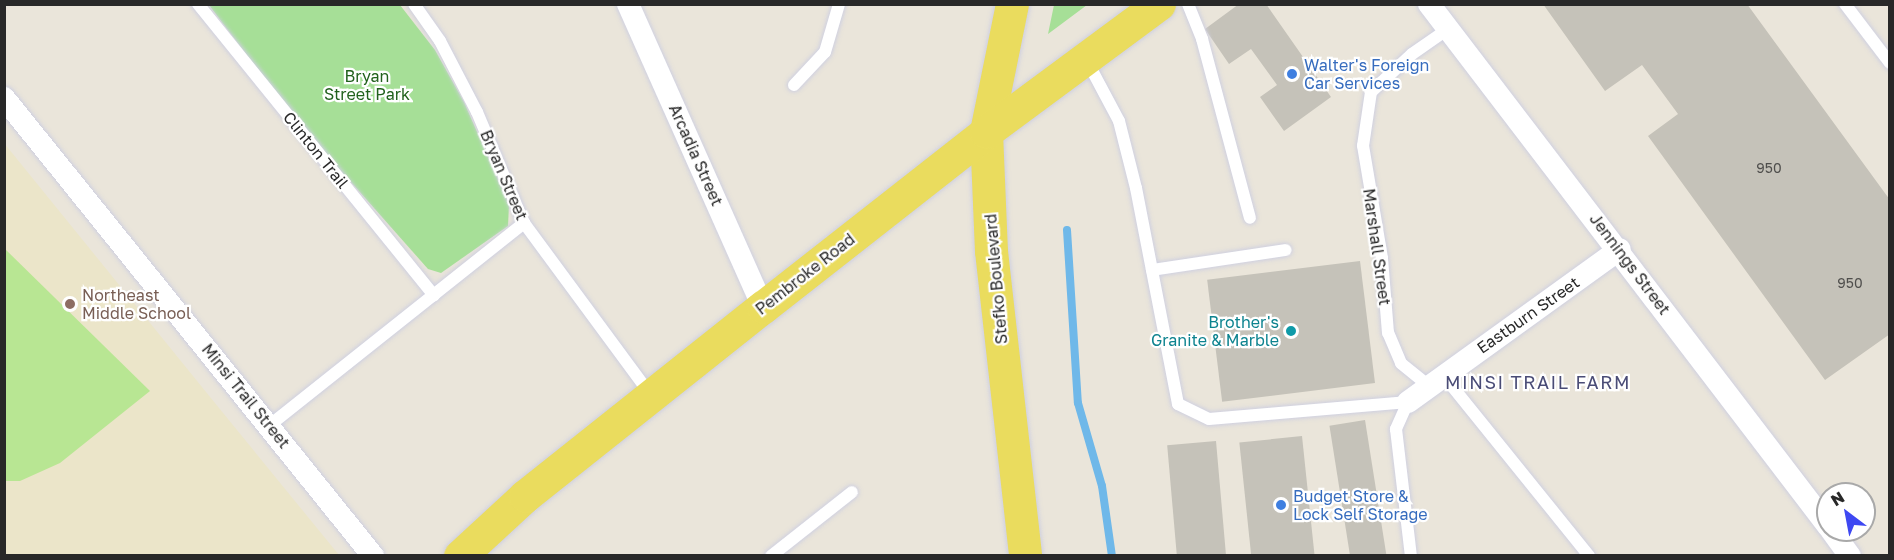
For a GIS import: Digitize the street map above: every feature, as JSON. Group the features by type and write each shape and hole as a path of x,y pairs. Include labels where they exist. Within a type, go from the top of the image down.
{"main road":[{"name":"Stefko Boulevard","path":"1012,4 986,132 991,251 1025,555"},
{"name":"Pembroke Road","path":"460,555 525,496 763,307 986,132 1159,4"}],"street":[{"name":"Arcadia Street","path":"628,4 763,307"},
{"name":"Jennings Street","path":"1429,4 1620,249 1816,510"},
{"name":"Minsi Trail Street","path":"4,98 374,555"},
{"name":"Eastburn Street","path":"1408,402 1620,249"},
{"path":"1840,542 1850,555"}],"lane":[{"name":"Clinton Trail","path":"198,4 434,295"},
{"name":"Bryan Street","path":"414,4 440,41 472,102 524,224 651,396"},
{"path":"794,85 825,52 839,4"},
{"path":"1188,4 1202,39 1250,218"},
{"path":"1845,4 1890,63"},
{"name":"Marshall Street","path":"1436,381 1401,363 1388,333 1382,258 1363,146 1371,92 1412,54 1448,29"},
{"path":"1085,58 1119,121 1152,270 1178,404 1209,419 1408,402 1396,429 1410,555"},
{"path":"270,425 524,224"},
{"path":"1152,270 1286,250"},
{"path":"1436,381 1589,555"},
{"path":"771,555 852,492"}],"shaded area":[{"name":"Northeast Middle School","path":"4,143 219,408 339,555 5,555"}],"green space":[{"path":"1054,4 1087,5 1048,34"},
{"name":"Bryan Street Park","path":"209,5 400,5 435,50 464,102 509,205 508,226 441,273 428,269 296,120"},
{"path":"4,248 150,391 60,463 20,481 5,481"}],"building":[{"name":"Walter's Foreign Car Services","path":"1239,4 1266,4 1331,97 1284,131 1260,97 1277,85 1251,49 1229,64 1205,29"},
{"path":"1543,4 1747,4 1890,200 1890,334 1825,380 1648,136 1678,114 1642,65 1605,91"},
{"name":"Brother's Granite & Marble","path":"1360,261 1375,383 1222,402 1207,280"},
{"path":"1365,420 1387,556 1350,556 1329,426"},
{"path":"1302,436 1315,556 1251,556 1239,443"},
{"path":"1216,441 1226,556 1177,556 1167,445"}],"waterway":[{"path":"1067,230 1078,403 1102,486 1112,556"}],"place":[{"name":"Walter's Foreign Car Services","path":"1292,74"},
{"name":"Northeast Middle School","path":"70,304"},
{"name":"Brother's Granite & Marble","path":"1291,331"},
{"name":"Budget Store & Lock Self Storage","path":"1281,505"}],"district":[{"name":"MINSI TRAIL FARM","path":"1538,382"}]}
